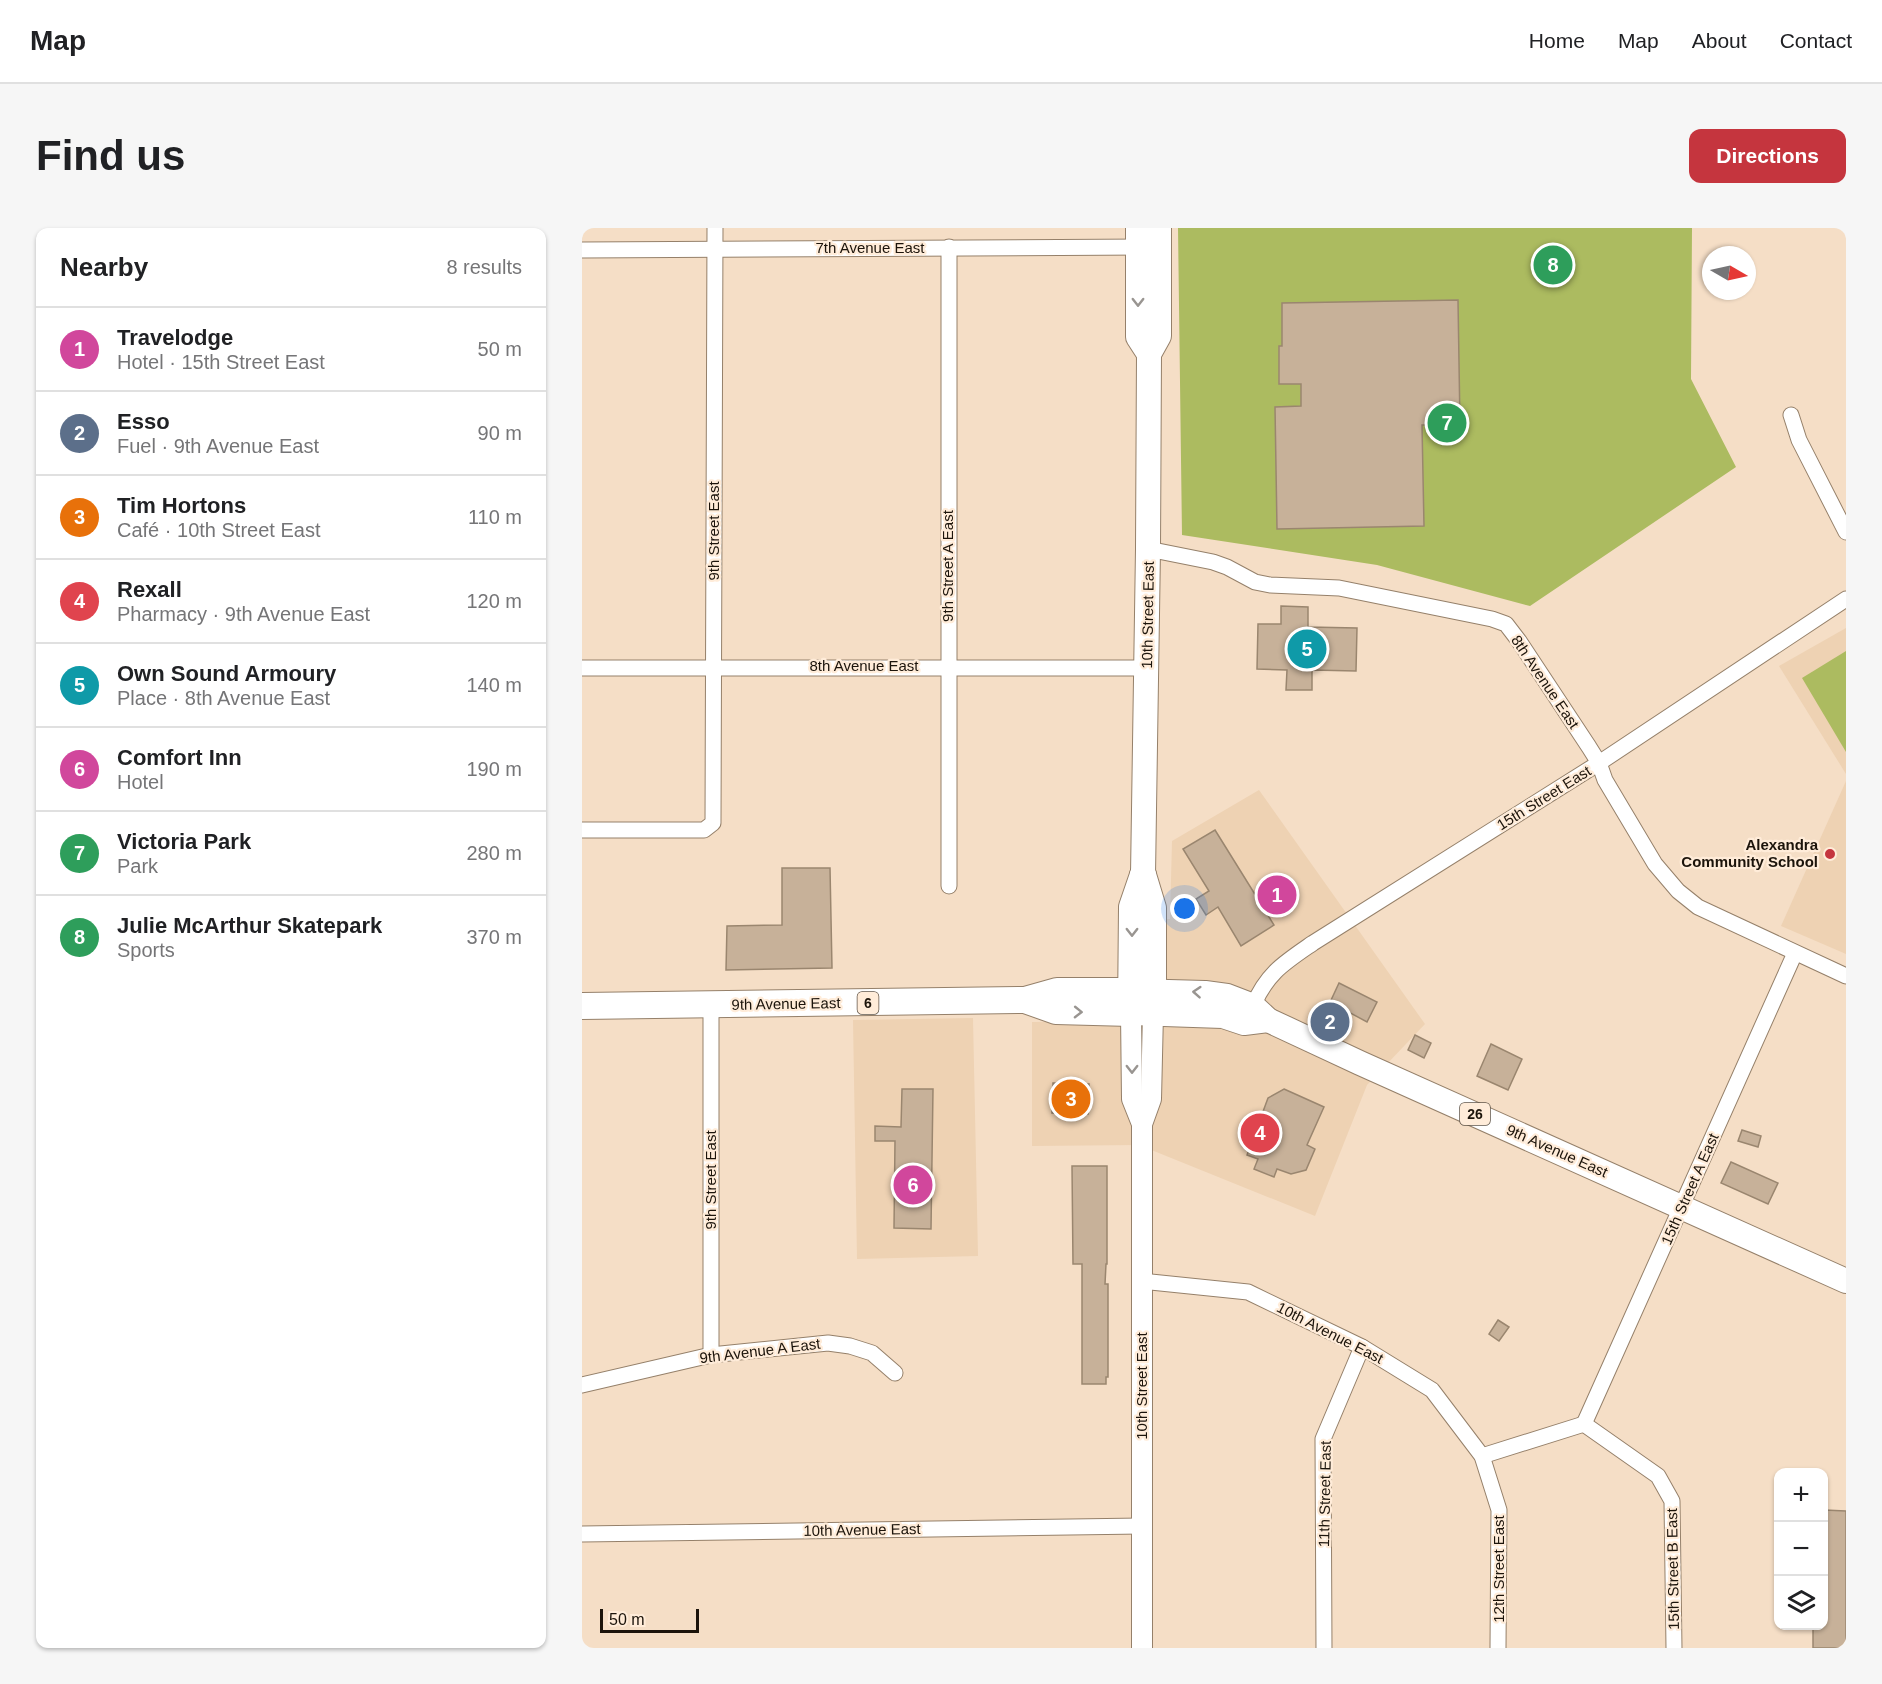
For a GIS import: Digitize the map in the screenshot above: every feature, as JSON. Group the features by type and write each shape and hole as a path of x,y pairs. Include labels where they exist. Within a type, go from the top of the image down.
{"highway":[{"name":"10th Street East","path":"1142,1002 1132,907 1143,875"},
{"name":"9th Avenue East","path":"582,1006 1026,1000 1057,991 1142,1002"}],"main road":[{"name":"10th Street East","path":"1143,875 1149,354 1138,337 1148,238"},
{"name":"9th Avenue East","path":"1142,1002 1222,1016 1245,1023 1261,1013 1846,1281"}],"street":[{"name":"9th Street East","path":"582,830 704,830 713,823 715,228"},
{"name":"7th Avenue East","path":"582,250 949,247 1148,238"},
{"name":"9th Street A East","path":"949,247 949,885"},
{"path":"1791,415 1799,440 1846,532"},
{"name":"8th Avenue East","path":"1148,549 1213,562 1255,582 1270,585 1339,588 1492,619 1506,624 1519,640 1599,763 1605,780 1655,864 1678,891 1698,908 1846,976"},
{"name":"15th Street East","path":"1261,1013 1260,990 1276,969 1312,943 1599,763 1846,599"},
{"name":"8th Avenue East","path":"582,668 948,666 1147,668"},
{"name":"15th Street A East","path":"1584,1424 1796,953"},
{"name":"10th Street East","path":"1142,1002 1132,1099 1142,1124 1142,1648"},
{"name":"9th Street East","path":"711,1004 711,1355"},
{"name":"10th Avenue East","path":"1141,1281 1248,1292 1362,1347 1432,1390 1482,1456"},
{"name":"9th Avenue A East","path":"582,1385 711,1355 828,1342 872,1353 895,1373"},
{"name":"11th Street East","path":"1324,1648 1323,1439 1362,1347"},
{"path":"1482,1456 1584,1424"},
{"name":"15th Street B East","path":"1584,1424 1658,1476 1672,1501 1674,1648"},
{"name":"12th Street East","path":"1482,1456 1500,1510 1498,1648"},
{"name":"10th Avenue East","path":"582,1534 1142,1526"}],"shaded area":[{"path":"1846,628 1846,774 1779,666"},
{"name":"Alexandra Community School","path":"1846,781 1846,954 1781,926"},
{"path":"1259,790 1425,1024 1367,1085 1315,1216 1139,1145 1032,1146 1032,1022 1138,1021 1137,920 1170,919 1172,841"},
{"path":"973,1018 978,1256 857,1259 853,1020"}],"green space":[{"path":"1178,228 1692,228 1691,379 1736,467 1530,606 1377,565 1182,535"},
{"path":"1846,651 1846,752 1802,678"}],"building":[{"path":"1458,300 1460,425 1422,425 1424,526 1277,529 1275,407 1301,406 1301,384 1279,384 1282,303"},
{"path":"1281,606 1308,607 1308,627 1357,628 1356,671 1312,670 1312,690 1286,690 1287,670 1257,669 1258,624 1281,624"},
{"path":"1215,830 1274,925 1241,946 1218,907 1206,915 1196,899 1209,891 1183,849"},
{"path":"782,868 830,868 832,968 726,970 727,926 782,925"},
{"path":"1339,983 1377,1002 1367,1022 1345,1010 1336,1033 1319,1026"},
{"path":"1415,1035 1431,1043 1424,1058 1408,1050"},
{"path":"1491,1044 1522,1059 1508,1090 1477,1076"},
{"path":"1053,1083 1089,1084 1088,1114 1052,1113"},
{"path":"902,1089 933,1089 931,1229 894,1228 895,1141 875,1141 875,1126 901,1127"},
{"path":"1284,1089 1324,1107 1307,1145 1315,1149 1306,1170 1291,1174 1277,1169 1274,1177 1254,1169 1258,1159 1247,1155 1268,1098"},
{"path":"1742,1130 1761,1136 1758,1147 1738,1141"},
{"path":"1731,1162 1778,1183 1768,1204 1721,1183"},
{"path":"1072,1166 1107,1166 1105,1284 1108,1284 1108,1377 1106,1377 1106,1384 1082,1384 1082,1264 1073,1264"},
{"path":"1498,1320 1509,1327 1499,1341 1489,1334"},
{"path":"1828,1510 1846,1511 1846,1648 1813,1648 1813,1630 1828,1630"}],"place":[{"name":"Julie McArthur Skatepark","path":"1553,265"},
{"name":"Victoria Park","path":"1447,423"},
{"name":"Own Sound Armoury","path":"1307,649"},
{"name":"Alexandra Community School","path":"1830,854"},
{"name":"Travelodge","path":"1277,895"},
{"name":"Esso","path":"1330,1022"},
{"name":"Tim Hortons","path":"1071,1099"},
{"name":"Rexall","path":"1260,1133"},
{"name":"Comfort Inn","path":"913,1185"}]}
